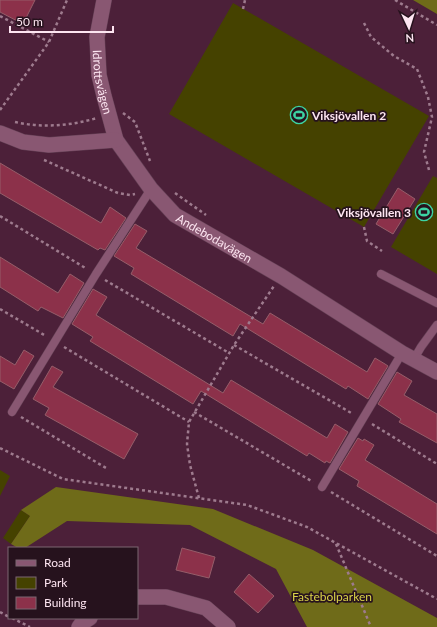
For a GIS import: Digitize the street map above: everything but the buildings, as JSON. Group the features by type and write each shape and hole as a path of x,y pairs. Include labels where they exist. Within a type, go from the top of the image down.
{"street":[{"name":"Idrottsvägen","path":"104,0 97,37 99,75 116,140"},
{"path":"0,134 23,142 49,146 116,140"},
{"name":"Andebodavägen","path":"116,140 151,189 175,215 281,276 408,356 437,372"},
{"path":"138,597 166,597 206,608 228,627"},
{"path":"79,627 88,619"}],"lane":[{"path":"12,412 96,274 151,189"},
{"path":"381,274 437,303"},
{"path":"322,487 362,419 408,356 421,346 437,325"}],"path":[{"path":"0,110 49,42 67,0"},
{"path":"243,9 245,0"},
{"path":"395,0 437,25"},
{"path":"0,16 49,42"},
{"path":"364,23 371,37 394,56 417,69 428,97 432,117 424,152 429,170"},
{"path":"12,122 33,126 65,125 122,112 134,122 153,167"},
{"path":"38,157 118,193 130,196 151,189"},
{"path":"174,192 207,215"},
{"path":"0,216 74,262 229,353"},
{"path":"364,226 367,240 382,251"},
{"path":"199,498 190,465 187,444 188,422 234,345 281,276"},
{"path":"0,309 56,341 188,422"},
{"path":"234,345 437,464"},
{"path":"12,412 106,468"},
{"path":"0,448 63,479 247,505 307,528 437,599"},
{"path":"336,544 371,627"},
{"path":"14,619 30,627"}],"green space":[{"path":"413,0 437,0 437,14"},
{"name":"Viksjövallen 2","path":"233,3 429,116 364,227 169,114"},
{"name":"Viksjövallen 3","path":"433,176 437,178 437,274 391,247"},
{"path":"0,470 10,476 0,496"},
{"name":"Fastebolparken","path":"56,487 213,509 313,550 437,618 437,627 307,627 276,569 190,525 67,521 27,547 16,547 11,544 30,516 21,510"},
{"path":"21,510 30,516 11,544 3,538"}],"place":[{"name":"Viksjövallen 2","path":"299,115"},
{"name":"Viksjövallen 3","path":"424,212"}]}
